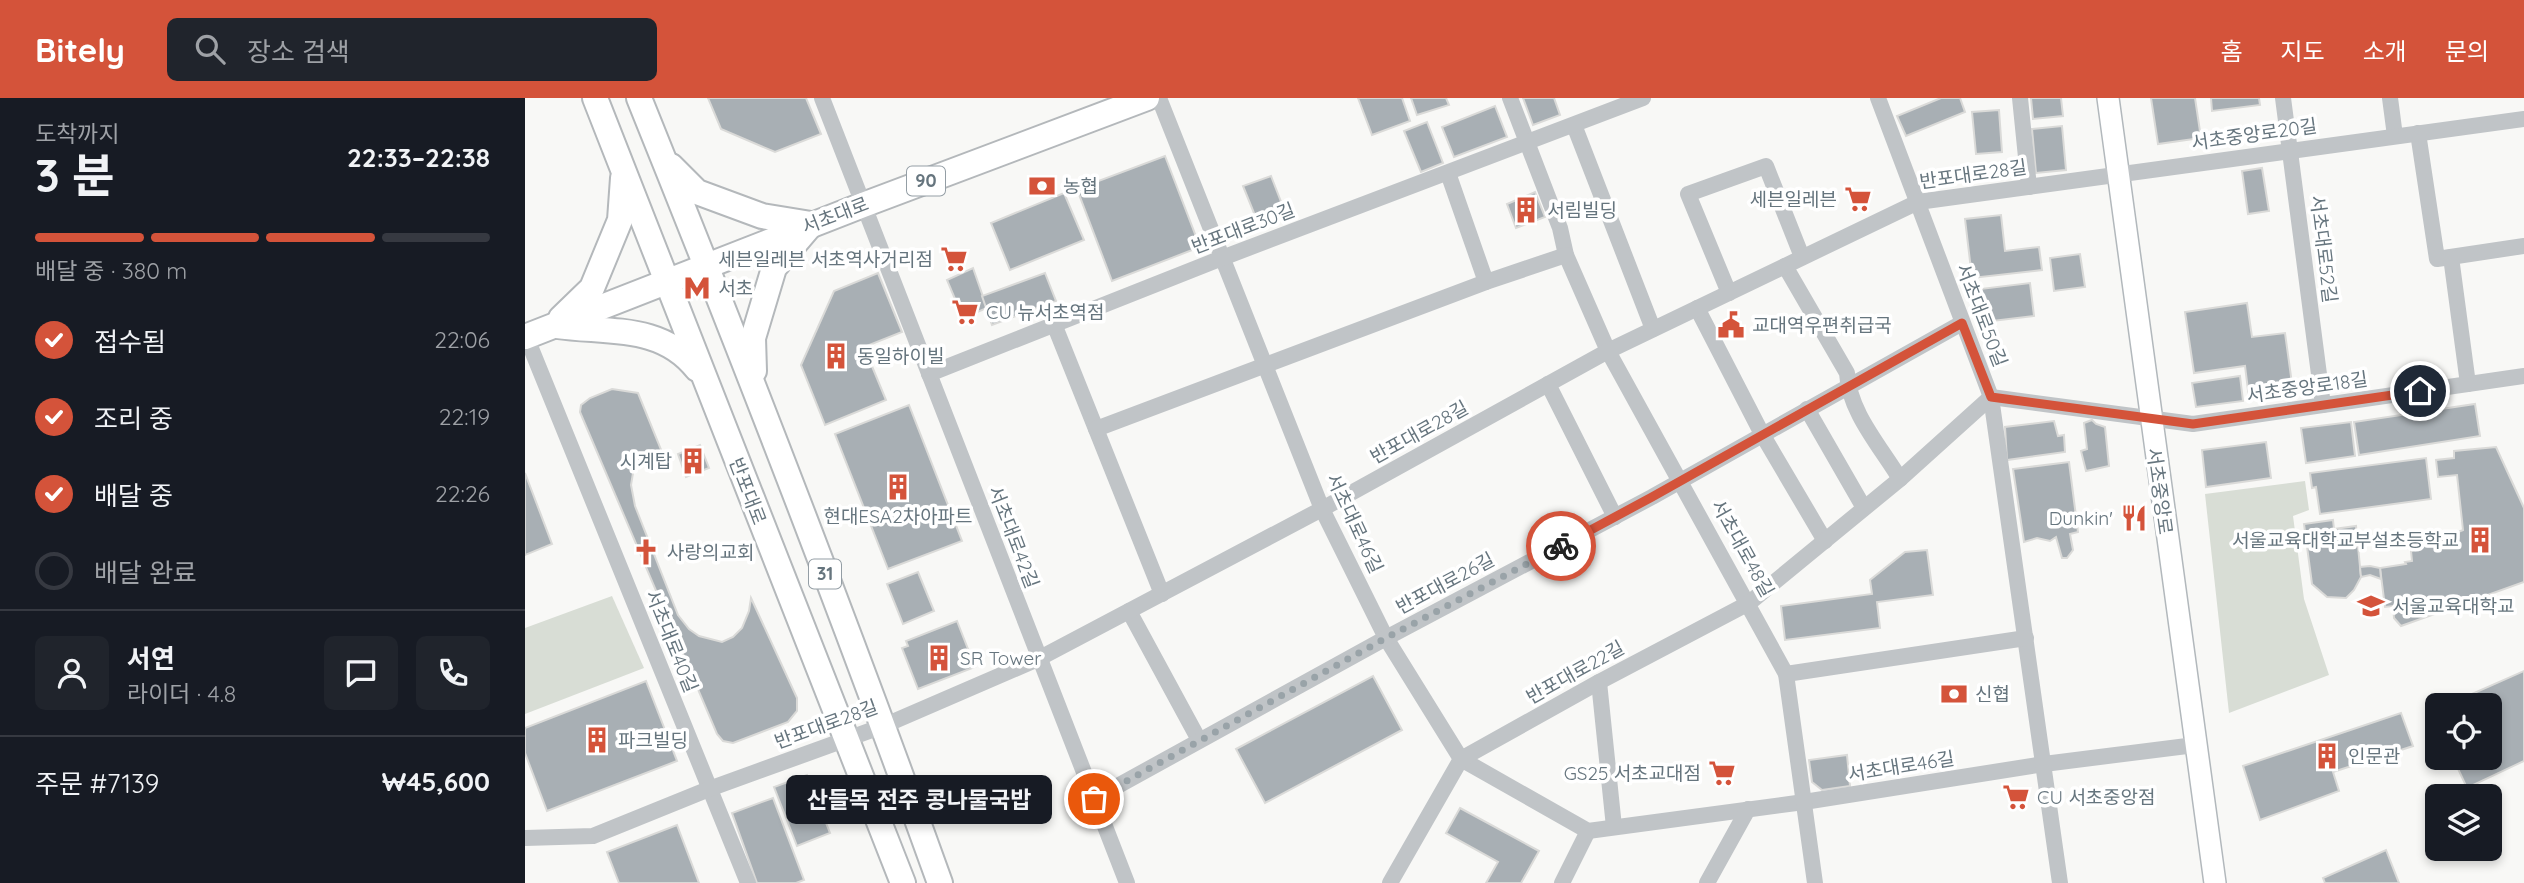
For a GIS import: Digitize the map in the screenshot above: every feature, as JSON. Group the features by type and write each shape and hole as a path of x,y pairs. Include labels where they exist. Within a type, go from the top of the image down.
{"main road":[{"name":"반포대로","path":"595,98 903,883"},
{"name":"31","path":"639,98 755,391 940,883"},
{"name":"서초대로","path":"526,336 812,224 1147,98"},
{"name":"서초중앙로","path":"2108,98 2215,883"},
{"path":"663,157 697,192 762,216 812,224"},
{"path":"552,326 592,288 620,220 624,172"},
{"path":"755,391 753,338 774,268 812,224"},
{"path":"552,326 627,331 659,340 687,356 704,379"}],"street":[{"name":"서초대로42길","path":"821,98 1127,883"},
{"name":"서초대로46길","path":"1159,98 1322,509 1386,638 1461,759 1588,831 1804,802 2044,764 2195,745"},
{"name":"서초대로48길","path":"1510,98 1560,228 1566,256 1608,351 1786,674 1815,883"},
{"name":"반포대로30길","path":"929,374 1222,258 1643,98"},
{"name":"서초대로50길","path":"1878,98 1991,397 2060,883"},
{"path":"2020,98 2029,187"},
{"name":"서초대로52길","path":"2283,98 2323,405"},
{"path":"2390,98 2395,136"},
{"name":"서초중앙로20길","path":"2119,176 2524,119"},
{"path":"1574,125 1653,329"},
{"path":"2418,133 2437,259 2524,246"},
{"path":"1729,293 1688,194 1766,166 1802,257"},
{"path":"1448,173 1486,282"},
{"name":"반포대로28길","path":"525,838 593,836 709,789 883,726 1038,659 1322,509 1608,351 1918,202 2119,176"},
{"path":"1096,429 1486,282 1566,256"},
{"path":"2451,257 2468,384"},
{"path":"1785,266 1847,373 1853,403 1901,479"},
{"path":"1697,308 1762,434 1825,541"},
{"name":"반포대로26길","path":"1094,799 1386,638 1615,517 1962,323"},
{"path":"1054,324 1162,594"},
{"name":"서초대로40길","path":"526,336 748,883"},
{"name":"서초중앙로18길","path":"2151,420 2193,424 2524,376"},
{"path":"1548,384 1615,517"},
{"path":"1991,397 2151,420"},
{"name":"반포대로22길","path":"1461,759 1749,603 1901,479 1991,397"},
{"path":"1807,409 1864,508"},
{"path":"1129,611 1199,740"},
{"path":"1786,674 2025,638"},
{"path":"1599,682 1614,827"},
{"path":"1390,883 1461,759"},
{"path":"1707,883 1748,809"},
{"path":"1562,883 1588,831"}],"shaded area":[{"path":"2305,481 2309,510 2293,516 2304,599 2329,675 2229,713 2205,494"},
{"path":"612,596 644,668 525,714 525,628"}],"building":[{"path":"708,98 806,98 821,134 775,152 721,129"},
{"path":"1358,98 1402,98 1410,121 1372,135"},
{"path":"1411,98 1446,98 1449,105 1417,115"},
{"path":"1523,98 1554,98 1560,115 1533,125"},
{"path":"1941,98 1960,98 1965,112 1906,136 1897,116"},
{"path":"2031,98 2061,98 2063,116 2033,119"},
{"path":"2151,98 2195,98 2201,138 2158,144"},
{"path":"2211,98 2259,98 2260,105 2212,111"},
{"path":"1495,106 1507,137 1454,157 1442,127"},
{"path":"1999,110 2002,152 1976,154 1972,112"},
{"path":"1427,122 1443,163 1421,172 1404,131"},
{"path":"2062,126 2066,170 2036,173 2032,129"},
{"path":"1165,156 1200,247 1112,281 1077,189"},
{"path":"2262,168 2269,211 2248,214 2242,171"},
{"path":"1271,176 1285,212 1258,223 1243,186"},
{"name":"서림빌딩","path":"1535,192 1545,217 1516,228 1507,204"},
{"path":"1064,193 1084,240 1010,270 991,223"},
{"path":"2001,215 2005,251 2039,247 2042,270 1972,278 1965,219"},
{"path":"2080,254 2085,287 2054,291 2050,258"},
{"path":"973,268 987,308 963,318 947,280"},
{"name":"동일하이빌","path":"878,273 902,332 864,347 886,400 825,425 801,365 834,291"},
{"path":"1045,273 1056,301 992,325 982,296"},
{"path":"2030,283 2034,316 1984,322 1980,289"},
{"path":"2247,303 2252,337 2285,333 2293,391 2249,398 2245,366 2194,373 2185,312"},
{"path":"2240,376 2243,401 2196,407 2192,383"},
{"name":"사랑의교회","path":"612,389 638,393 662,452 650,453 640,459 631,485 635,506 678,615 689,629 699,636 722,642 733,637 742,628 751,598 797,698 797,711 788,722 733,743 723,741 717,734 580,412 581,405 590,398"},
{"path":"2475,404 2480,436 2359,455 2354,422"},
{"name":"현대ESA2차아파트","path":"909,405 962,541 888,569 835,434"},
{"path":"2092,420 2105,427 2109,466 2086,471 2081,451 2087,449 2084,423"},
{"path":"2054,421 2058,436 2064,435 2065,452 2007,460 2005,427"},
{"path":"2351,422 2355,456 2306,463 2301,428"},
{"path":"2266,442 2271,478 2206,487 2202,450"},
{"name":"시계탑","path":"700,445 709,468 686,477 678,454"},
{"name":"서울교육대학교부설초등학교","path":"2496,447 2524,508 2524,582 2401,626 2394,618 2393,606 2385,607 2380,568 2406,564 2405,562 2412,561 2411,551 2463,530 2457,475 2438,477 2436,460 2454,458 2454,451"},
{"path":"2426,458 2431,499 2320,514 2316,487 2312,488 2310,473"},
{"path":"2069,462 2078,532 2070,534 2073,550 2067,558 2062,558 2056,537 2050,541 2037,538 2024,542 2013,469"},
{"path":"525,473 552,544 525,555"},
{"path":"2333,520 2334,529 2356,526 2361,577 2346,598 2327,597 2312,584 2304,524"},
{"path":"1927,550 1933,595 1877,602 1880,628 1785,640 1781,606 1872,594 1870,580 1905,552"},
{"path":"2360,567 2380,568 2381,579 2370,575 2361,577"},
{"path":"918,572 934,611 903,624 887,584"},
{"name":"SR Tower","path":"957,621 975,667 918,689 902,648 908,646 906,641"},
{"path":"2524,671 2524,761 2475,784 2465,784 2459,770 2502,770 2502,693 2474,693"},
{"path":"1373,676 1402,730 1265,803 1236,749"},
{"name":"파크빌딩","path":"646,681 677,761 547,811 525,753 525,728"},
{"name":"인문관","path":"2401,713 2413,746 2333,772 2339,791 2260,820 2243,766"},
{"path":"1847,755 1850,786 1822,790 1812,782 1809,760"},
{"path":"807,775 830,833 797,846 774,787"},
{"path":"773,798 804,880 796,883 757,883 732,813"},
{"path":"1460,808 1539,851 1521,883 1486,883 1498,862 1446,833"},
{"path":"677,825 699,883 619,883 607,852"},
{"path":"2386,850 2399,883 2325,883 2323,878"}],"way so far":[{"path":"1094,799 1386,638 1561,546"}],"place":[{"name":"농협","path":"1042,186"},
{"name":"세븐일레븐","path":"1858,199"},
{"name":"서림빌딩","path":"1526,210"},
{"name":"세븐일레븐 서초역사거리점","path":"954,259"},
{"name":"서초","path":"697,288"},
{"name":"CU 뉴서초역점","path":"965,312"},
{"name":"교대역우편취급국","path":"1731,325"},
{"name":"동일하이빌","path":"836,356"},
{"name":"시계탑","path":"693,461"},
{"name":"현대ESA2차아파트","path":"898,487"},
{"name":"Dunkin'","path":"2134,518"},
{"name":"서울교육대학교부설초등학교","path":"2480,540"},
{"name":"사랑의교회","path":"646,552"},
{"name":"서울교육대학교","path":"2371,606"},
{"name":"SR Tower","path":"939,658"},
{"name":"신협","path":"1954,694"},
{"name":"파크빌딩","path":"597,740"},
{"name":"인문관","path":"2327,756"},
{"name":"GS25 서초교대점","path":"1722,773"},
{"name":"CU 서초중앙점","path":"2016,797"},
{"name":"산들목 전주 콩나물국밥","path":"1094,799"}],"route":[{"path":"1561,546 1962,323 1991,397 2193,424 2420,391"}]}
